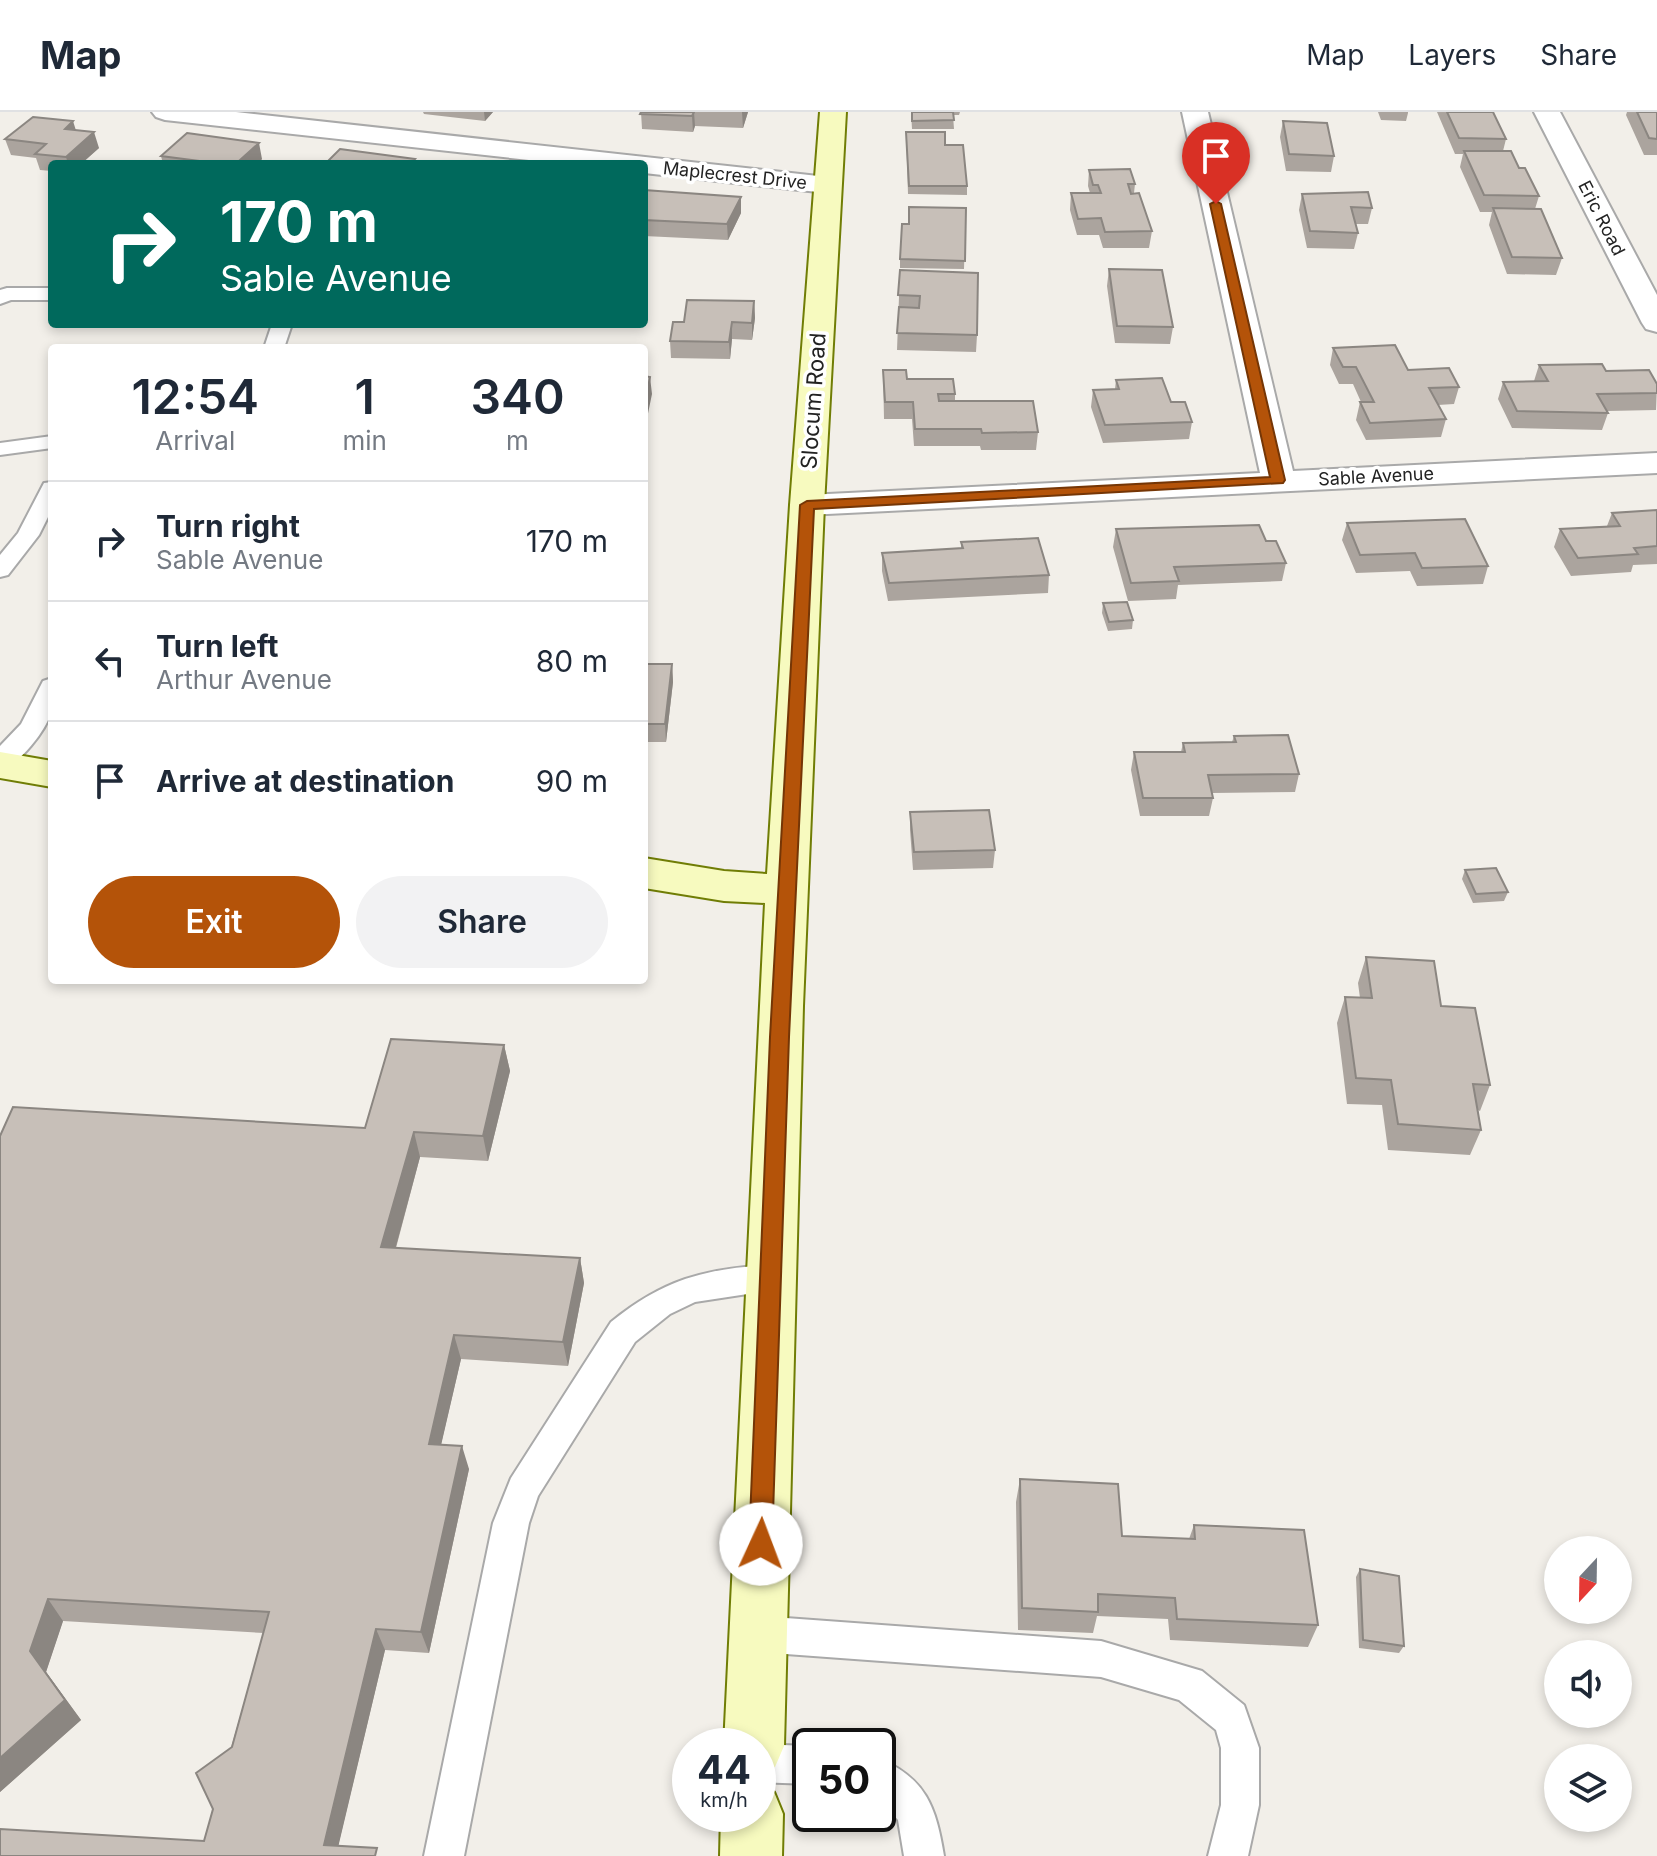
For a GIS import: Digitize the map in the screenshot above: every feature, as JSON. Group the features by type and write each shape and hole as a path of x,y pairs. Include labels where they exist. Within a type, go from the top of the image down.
{"main road":[{"name":"Slocum Road","path":"755,1728 769,1279 807,505 833,112"},
{"path":"0,764 48,773"},
{"path":"648,874 724,886 789,890"},
{"path":"751,1856 752,1832"}],"street":[{"path":"1195,112 1278,480"},
{"name":"Eric Road","path":"1547,112 1657,323"},
{"name":"Maplecrest Drive","path":"180,113 605,160"},
{"name":"Maplecrest Drive","path":"648,165 827,185"},
{"name":"Sable Avenue","path":"807,505 1657,463"}],"lane":[{"path":"0,298 7,294 48,294"},
{"path":"0,449 48,443"},
{"path":"0,570 28,535 48,496"},
{"path":"0,764 31,728 48,694"},
{"path":"444,1856 511,1523 523,1489 623,1332 643,1314 664,1299 689,1288 723,1281 769,1279"},
{"path":"758,1634 1101,1659 1189,1684 1231,1718 1240,1748 1240,1805 1228,1856"},
{"path":"896,1789 918,1813 924,1856"}],"building":[{"path":"641,112 694,112 692,116"},
{"path":"912,112 953,112 954,120 912,121"},
{"path":"1447,112 1493,112 1506,139 1459,138"},
{"path":"1637,112 1657,112 1657,139 1649,138"},
{"path":"33,117 73,121 65,129 94,132 66,157 35,154 46,144 5,139"},
{"path":"1283,121 1327,123 1334,156 1289,154"},
{"path":"906,132 945,132 945,145 963,145 967,186 909,186"},
{"path":"187,133 259,143 240,160 192,160 161,156"},
{"path":"340,149 415,159 414,160 329,160"},
{"path":"1464,151 1511,151 1519,168 1525,168 1539,196 1484,195"},
{"path":"1130,169 1135,184 1128,184 1131,194 1139,193 1152,231 1105,232 1101,218 1078,219 1071,193 1101,193 1098,185 1093,185 1089,170"},
{"path":"648,190 741,197 727,224 648,220"},
{"path":"1368,192 1372,208 1351,207 1358,233 1310,231 1302,194"},
{"path":"909,207 966,208 965,261 900,259 902,224 909,224"},
{"path":"1493,208 1541,209 1562,258 1512,257"},
{"path":"1109,269 1162,270 1173,327 1117,326"},
{"path":"900,270 978,273 977,335 897,333 899,307 919,308 920,296 898,295"},
{"path":"687,300 754,301 752,323 732,322 729,342 670,341 673,322 684,322"},
{"path":"1395,345 1408,370 1449,368 1459,387 1429,388 1446,419 1370,423 1360,402 1374,402 1356,367 1343,367 1333,348"},
{"path":"1602,364 1606,371 1649,370 1657,384 1657,393 1597,394 1608,413 1517,411 1503,382 1548,381 1539,365"},
{"path":"883,370 906,370 907,379 953,379 955,394 938,394 939,401 1033,401 1038,432 915,429 913,402 885,402"},
{"path":"1162,378 1171,402 1185,402 1192,422 1105,425 1093,390 1119,389 1116,380"},
{"path":"1657,510 1657,546 1634,548 1638,554 1578,558 1560,529 1620,526 1612,513"},
{"path":"1465,519 1488,566 1422,568 1415,553 1360,555 1347,523"},
{"path":"1259,525 1266,541 1276,541 1286,563 1174,567 1179,581 1131,583 1116,529"},
{"path":"1038,538 1049,575 889,583 882,553 963,548 961,542"},
{"path":"1127,602 1133,620 1109,622 1103,603"},
{"path":"648,664 672,664 665,724 648,724"},
{"path":"1288,735 1299,774 1208,775 1213,798 1143,798 1134,752 1185,752 1183,743 1236,742 1234,736"},
{"path":"989,810 995,850 914,852 910,812"},
{"path":"1496,868 1508,892 1476,894 1465,870"},
{"path":"1366,957 1434,961 1441,1006 1475,1008 1490,1085 1473,1084 1481,1130 1398,1124 1391,1080 1356,1078 1345,997 1372,998"},
{"path":"391,1039 504,1045 483,1136 414,1132 381,1247 580,1258 563,1342 454,1335 429,1444 462,1446 421,1632 376,1629 324,1845 377,1848 375,1856 0,1856 0,1829 204,1841 213,1809 196,1773 232,1747 269,1612 48,1599 30,1651 65,1700 0,1758 0,1136 13,1107 365,1128"},
{"path":"1020,1479 1118,1484 1122,1536 1195,1539 1194,1525 1304,1530 1318,1625 1177,1619 1175,1598 1098,1594 1098,1612 1022,1608"},
{"path":"1360,1569 1399,1576 1404,1646 1363,1640"}],"route":[{"path":"761,1544 779,1037 807,505 1278,480 1216,204"}]}
